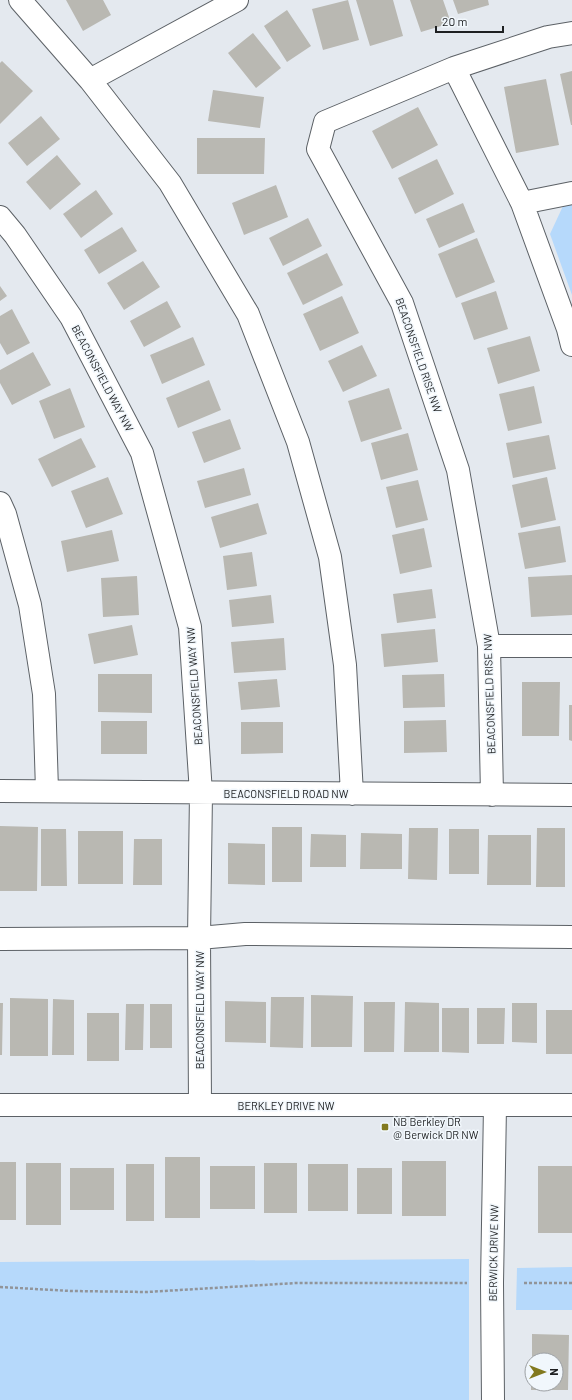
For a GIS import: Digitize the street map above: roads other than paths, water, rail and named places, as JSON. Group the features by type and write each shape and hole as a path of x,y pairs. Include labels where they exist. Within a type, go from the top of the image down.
{"street":[{"path":"20,0 90,80 170,184 248,314 298,442 330,557 345,666 352,794"},
{"path":"90,80 237,0"},
{"name":"BEACONSFIELD RISE NW","path":"492,795 489,646 458,470 402,302 318,149 325,122 454,68 548,37 572,33"},
{"path":"454,68 522,203 568,329 572,345"},
{"path":"522,203 572,193"},
{"name":"BEACONSFIELD WAY NW","path":"0,217 15,235 71,317 142,453 190,627 201,793 199,938 200,1105"},
{"path":"0,503 5,514 30,605 44,694 47,790"},
{"path":"489,646 572,646"},
{"name":"BEACONSFIELD ROAD NW","path":"0,791 47,790 201,793 572,795"},
{"path":"0,939 199,938 246,934 572,937"},
{"name":"BERKLEY DRIVE NW","path":"0,1104 572,1106"},
{"name":"BERWICK DRIVE NW","path":"493,1400 492,1283 495,1106"}],"place":[{"name":"NB Berkley DR @ Berwick DR NW","path":"385,1127"}]}
